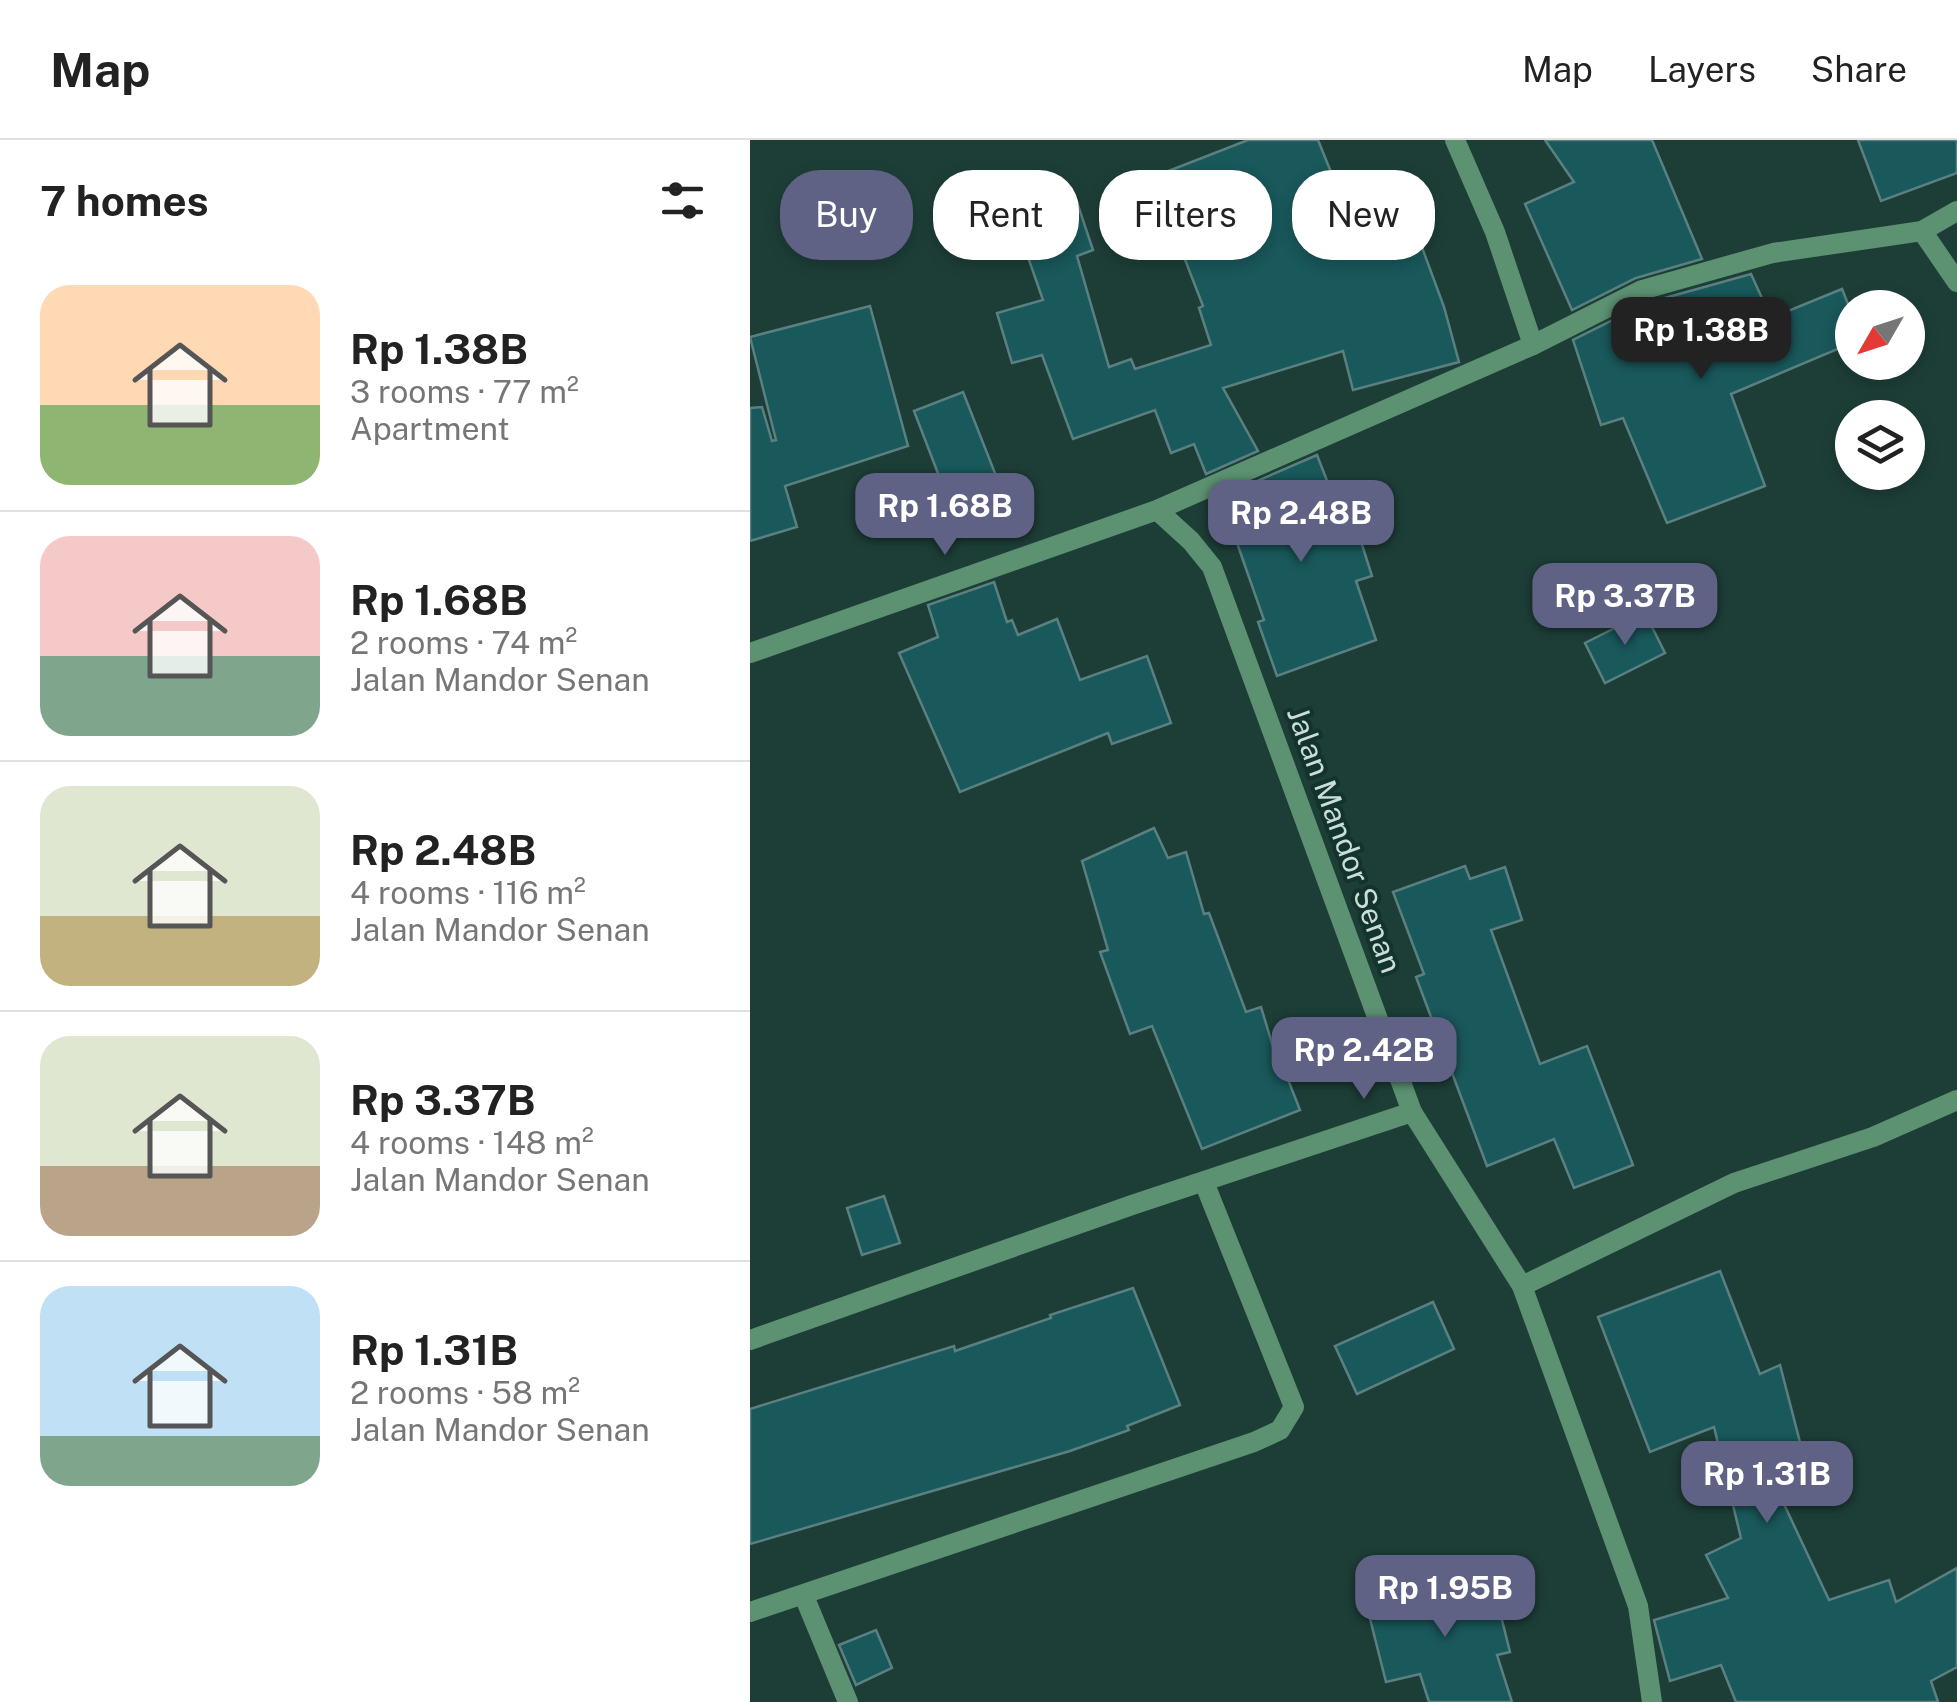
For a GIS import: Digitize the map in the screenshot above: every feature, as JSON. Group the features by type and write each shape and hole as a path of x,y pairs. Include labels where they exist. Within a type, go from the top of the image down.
{"street":[{"path":"1456,140 1495,232 1532,345"},
{"path":"750,653 1156,510 1532,345 1642,290 1772,254 1922,230 1957,211"},
{"path":"1922,230 1957,282"},
{"name":"Jalan Mandor Senan","path":"1156,510 1191,541 1212,567 1412,1112 1522,1286 1638,1606 1652,1702"},
{"path":"1522,1286 1734,1184 1873,1137 1957,1100"},
{"path":"750,1340 1412,1112"},
{"path":"750,1612 1280,1430 1294,1407 1204,1182"},
{"path":"804,1596 848,1702"}],"building":[{"path":"1248,140 1318,140 1330,170 1292,170 1292,260 1427,260 1459,362 1353,390 1343,351 1223,388 1258,451 1206,474 1194,444 1171,453 1155,410 1073,439 1042,355 1012,363 997,313 1043,300 1029,260 1078,260 1109,367 1131,359 1135,369 1211,345 1199,308 1203,306 1185,260 1272,260 1272,170 1171,170"},
{"path":"1545,140 1652,140 1702,259 1636,278 1572,310 1525,204 1574,182"},
{"path":"1858,140 1957,140 1957,173 1881,201"},
{"path":"1079,208 1093,250 1079,255"},
{"path":"1751,274 1771,318 1835,292 1835,350 1731,394 1765,486 1667,523 1623,418 1601,425 1573,340 1647,303"},
{"path":"870,306 908,446 785,486 797,527 750,541 750,408 762,407 772,441 776,440 750,337"},
{"path":"963,392 1002,491 952,510 914,411"},
{"path":"1317,455 1340,514 1351,510 1372,576 1356,581 1376,640 1277,676 1258,622 1264,620 1236,540 1233,542 1216,499"},
{"path":"994,582 1007,622 1012,620 1018,635 1057,619 1080,680 1147,656 1171,723 1112,744 1108,733 960,792 899,653 938,637 928,605"},
{"path":"1645,613 1665,653 1605,683 1585,643"},
{"path":"1154,828 1168,858 1186,852 1204,914 1209,913 1246,1012 1261,1007 1277,1060 1280,1059 1300,1110 1202,1149 1152,1026 1130,1034 1100,952 1108,950 1082,861"},
{"path":"1465,866 1470,879 1505,867 1522,920 1491,930 1540,1064 1587,1046 1633,1165 1574,1188 1554,1139 1487,1166 1416,977 1424,974 1393,892"},
{"path":"884,1196 900,1243 862,1255 847,1208"},
{"path":"1720,1271 1760,1374 1780,1365 1809,1477 1775,1485 1829,1600 1889,1580 1896,1602 1957,1568 1957,1667 1931,1681 1938,1702 1736,1702 1721,1665 1670,1681 1654,1620 1728,1598 1706,1555 1741,1538 1714,1427 1650,1452 1598,1317"},
{"path":"1133,1288 1180,1405 1127,1426 1129,1430 1070,1451 750,1544 750,1409 954,1346 955,1351"},
{"path":"1433,1302 1454,1349 1357,1394 1335,1346"},
{"path":"1490,1572 1510,1652 1497,1655 1512,1702 1429,1702 1420,1674 1386,1682 1366,1603"},
{"path":"876,1630 892,1668 856,1685 839,1645"}]}
